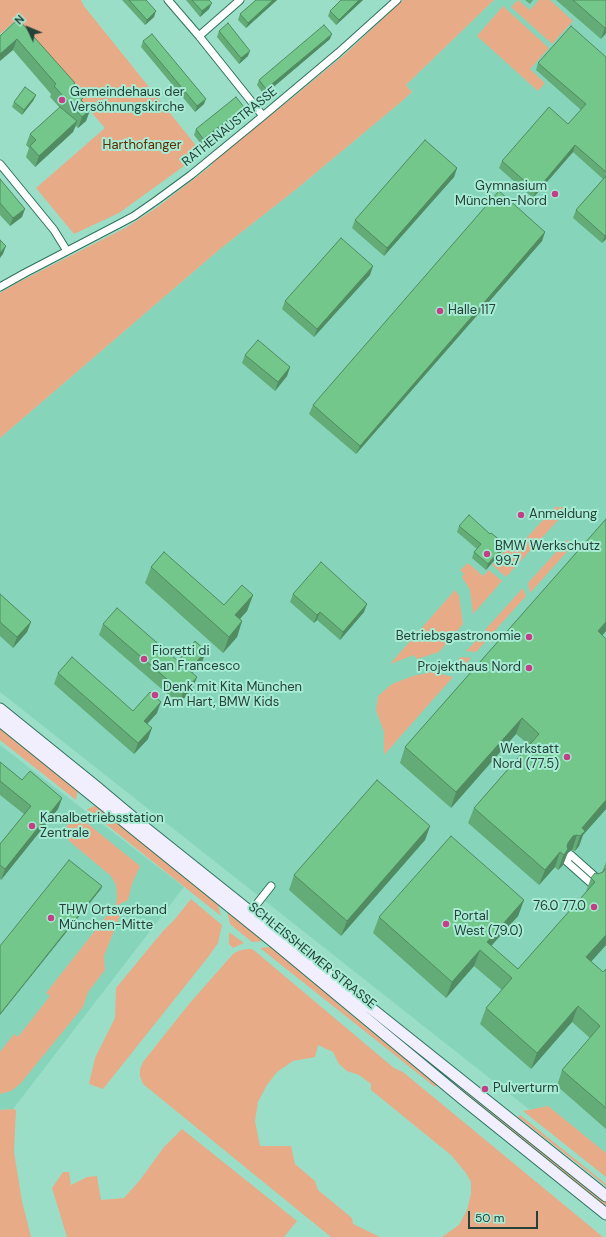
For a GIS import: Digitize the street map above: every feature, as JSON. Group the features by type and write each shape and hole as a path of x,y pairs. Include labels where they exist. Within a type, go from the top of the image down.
{"main road":[{"name":"SCHLEISSHEIMER STRASSE","path":"0,709 144,827 606,1196"},
{"name":"SCHLEISSHEIMER STRASSE","path":"0,721 275,943 606,1214"}],"street":[{"path":"168,0 263,116"},
{"path":"199,36 240,0"},
{"name":"RATHENAUSTRASSE","path":"0,287 25,272 134,216 157,200 191,175 263,116 338,53 396,0"},
{"path":"0,164 54,230 67,251"},
{"path":"256,905 271,886"}],"shaded area":[{"path":"494,0 606,0 606,1170 0,692 0,438 220,249 294,191 401,102 412,92 406,85"},
{"path":"0,745 184,887 13,1109 0,1110"}],"green space":[{"name":"Harthofanger","path":"0,0 81,0 84,6 202,153 119,213 74,234 36,188 105,128 14,22 0,34"},
{"path":"403,0 494,0 406,85 412,92 401,102 294,191 220,249 0,438 0,293 127,227 159,206 212,165 211,163 344,55"},
{"path":"518,0 530,10 539,0 550,0 573,21 552,44 511,7"},
{"path":"503,6 549,48 530,69 545,83 538,91 477,36"},
{"path":"555,507 569,508 506,577 492,565 507,548 523,542"},
{"path":"567,540 573,545 530,593 528,583"},
{"path":"468,563 483,576 489,570 502,581 473,614 470,590 462,577 464,574 460,570"},
{"path":"523,588 526,596 490,636 485,630"},
{"path":"455,590 459,596 463,624 439,652 417,659 414,655 390,664"},
{"path":"480,637 485,642 476,652 466,651"},
{"path":"461,657 471,658 461,669 453,665"},
{"path":"432,672 453,677 384,755 384,732 376,710 378,696 392,684 413,676"},
{"path":"0,726 78,789 76,800 0,740"},
{"path":"98,805 217,902 221,916 87,809"},
{"path":"77,815 140,866 132,884 128,900 118,905 121,913 104,956 105,970 88,992 83,1007 20,1084 11,1091 0,1094 0,1052 14,1034 18,1037 50,996 46,993 116,904 116,885 111,876 68,840 67,826"},
{"path":"191,899 222,925 218,943 103,1089 89,1084 95,1058 115,1018 116,988"},
{"path":"227,911 265,941 252,942 230,924"},
{"path":"229,932 244,943 233,948 229,944"},
{"path":"260,948 276,948 301,968 338,1004 437,1085 435,1087"},
{"path":"247,949 252,949 256,952 394,1068 403,1072 603,1237 442,1237 459,1225 467,1210 471,1194 471,1182 466,1173 451,1155 371,1090 371,1084 359,1075 347,1071 339,1064 333,1052 318,1045 315,1057 293,1061 277,1072 267,1085 258,1102 255,1121 260,1146 291,1146 295,1164 315,1181 318,1190 352,1218 353,1224 380,1237 331,1237 143,1084 140,1076 140,1069 143,1062 189,1004 233,954"},
{"path":"452,1081 498,1118 523,1134 606,1199 606,1209 450,1083"},
{"path":"548,1106 606,1153 606,1177 523,1111"},
{"path":"0,1110 16,1110 14,1152 22,1201 31,1237 0,1237"},
{"path":"520,1115 606,1184 606,1186 518,1117"},
{"path":"182,1129 297,1221 284,1237 67,1237 52,1188 63,1172 69,1172 71,1185 87,1177 97,1176 101,1200 124,1198 140,1180 164,1147"}],"building":[{"path":"129,0 146,0 156,11 147,20"},
{"path":"192,0 209,0 212,3 202,11"},
{"path":"256,0 273,0 248,23 240,14"},
{"path":"341,0 359,0 339,20 330,11"},
{"path":"573,0 606,0 606,27 605,28"},
{"path":"18,19 75,83 71,86 83,98 81,100 90,110 82,117 54,86 56,84 17,39 0,54 0,36"},
{"path":"228,23 250,51 241,58 219,31"},
{"path":"324,25 332,34 266,89 259,80"},
{"path":"571,26 606,57 606,172 575,145 536,191 502,161 549,107 568,124 586,104 538,63"},
{"path":"152,34 206,99 197,106 143,41"},
{"path":"25,87 36,95 24,110 14,102"},
{"path":"236,97 244,107 203,139 196,129"},
{"path":"60,107 77,121 39,156 30,146 36,140 30,134"},
{"path":"425,140 457,168 387,248 355,220"},
{"path":"606,176 606,235 605,236 576,210"},
{"path":"0,179 25,209 13,218 0,203"},
{"name":"Halle 117","path":"499,191 545,232 360,446 313,405"},
{"path":"341,238 373,266 317,329 285,301"},
{"path":"0,240 6,246 0,253"},
{"path":"258,340 290,367 278,382 245,355"},
{"path":"469,515 490,534 491,533 505,544 488,564 474,552 481,544 459,526"},
{"path":"606,519 606,622 598,631 606,639 606,800 582,828 585,831 580,836 573,836 568,843 568,849 564,855 560,852 545,870 474,808 539,734 522,718 456,792 405,747"},
{"path":"164,552 224,605 242,585 253,595 235,615 242,621 229,637 151,567"},
{"path":"321,562 367,604 343,632 320,612 317,615 293,594"},
{"path":"0,594 31,622 17,637 0,622"},
{"path":"117,608 178,661 195,641 206,651 189,670 197,677 183,693 103,624"},
{"path":"72,657 133,711 150,692 161,702 144,721 152,728 138,743 58,673"},
{"name":"Kanalbetriebsstation Zentrale","path":"0,762 22,780 30,771 62,798 5,869 0,865 0,844 31,806 0,781"},
{"path":"377,780 430,826 347,921 294,875"},
{"path":"451,836 524,900 487,942 518,969 595,882 591,878 595,873 598,874 603,872 606,868 606,935 586,957 603,972 606,969 606,1108 562,1070 600,1026 578,1006 537,1053 486,1008 512,978 480,950 452,982 379,917"},
{"name":"THW Ortsverband München-Mitte","path":"69,860 102,886 0,1014 0,946"}],"place":[{"name":"Gemeindehaus der Versöhnungskirche","path":"62,100"},
{"name":"Gymnasium München-Nord","path":"555,194"},
{"name":"Halle 117","path":"440,311"},
{"name":"Anmeldung","path":"521,515"},
{"name":"BMW Werkschutz 99.7","path":"487,554"},
{"name":"Betriebsgastronomie","path":"529,637"},
{"name":"Fioretti di San Francesco","path":"144,659"},
{"name":"Projekthaus Nord","path":"529,668"},
{"name":"Denk mit Kita München Am Hart, BMW Kids","path":"155,695"},
{"name":"Werkstatt Nord (77.5)","path":"567,757"},
{"name":"Kanalbetriebsstation Zentrale","path":"32,826"},
{"name":"76.0 77.0","path":"594,907"},
{"name":"THW Ortsverband München-Mitte","path":"51,918"},
{"name":"Portal West (79.0)","path":"446,924"},
{"name":"Pulverturm","path":"485,1089"}]}
